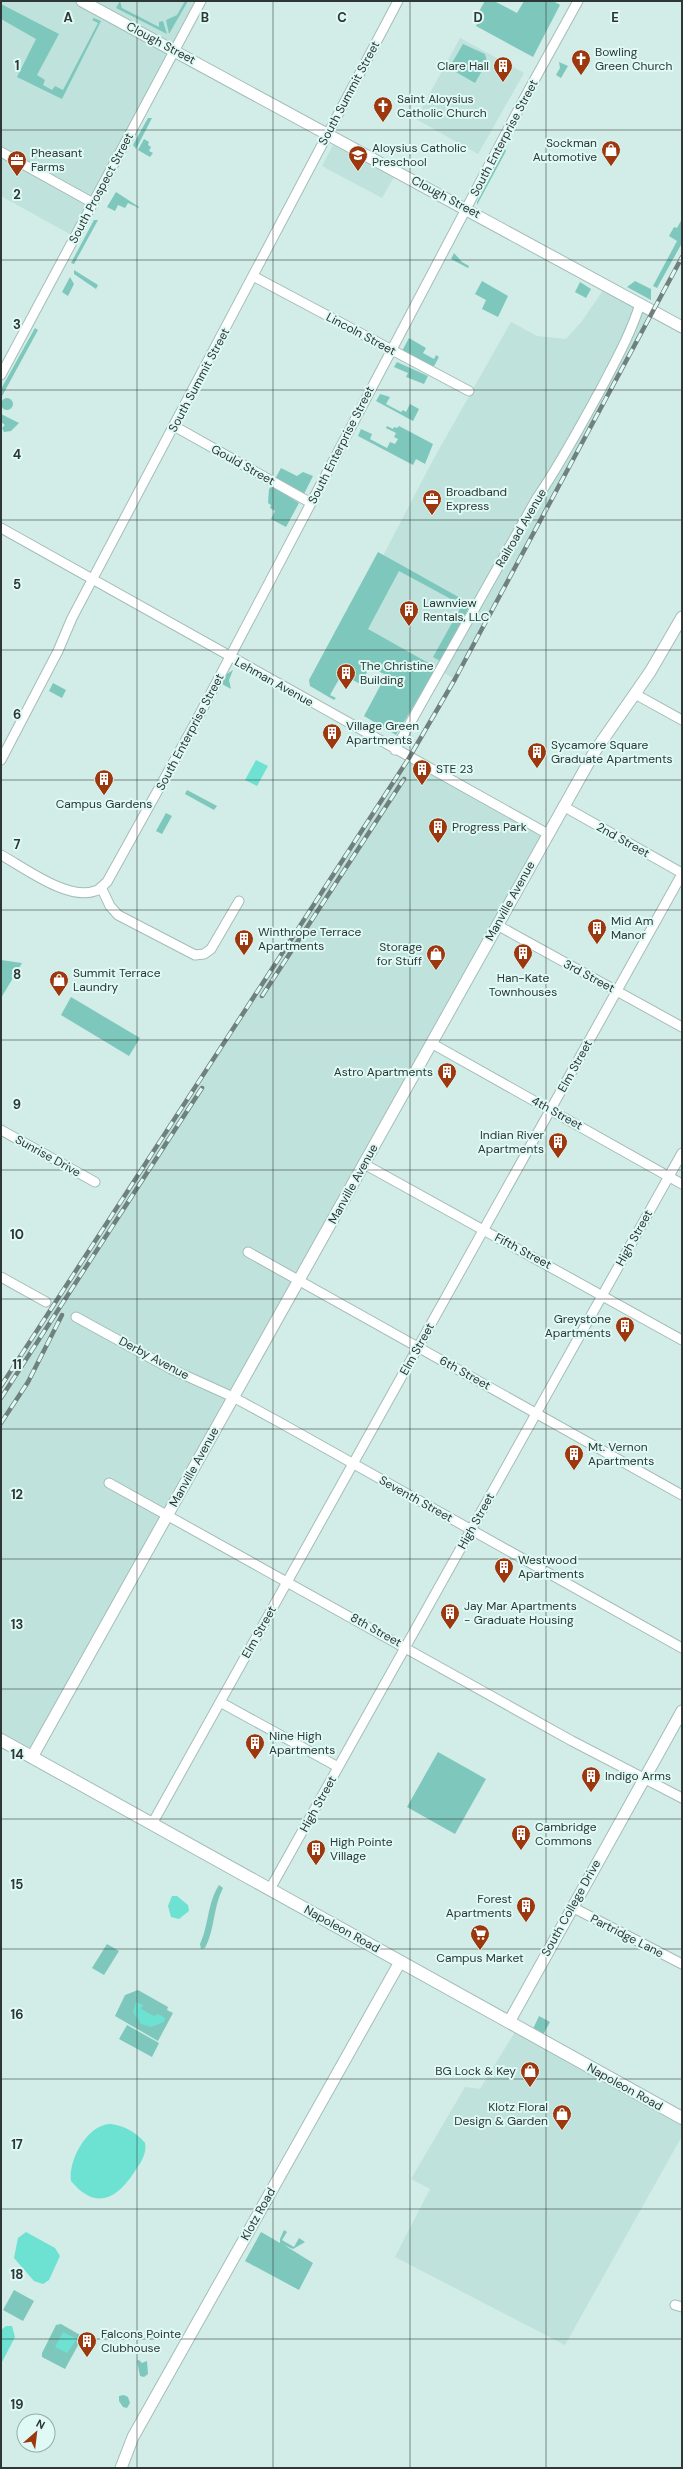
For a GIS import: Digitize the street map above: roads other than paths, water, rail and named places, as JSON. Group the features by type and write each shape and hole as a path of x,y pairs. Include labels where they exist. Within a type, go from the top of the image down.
{"main road":[{"name":"Napoleon Road","path":"1,1740 682,2118"}],"street":[{"name":"Clough Street","path":"82,1 467,208 682,327"},
{"name":"South Prospect Street","path":"1,375 201,1"},
{"name":"South Summit Street","path":"1,760 93,579 398,1"},
{"name":"South Enterprise Street","path":"101,887 107,882 145,815 230,657 525,97 578,1"},
{"path":"1,152 93,203"},
{"name":"Lincoln Street","path":"253,276 468,391"},
{"name":"Railroad Avenue","path":"395,750 537,498 557,468 588,413 625,344 640,304"},
{"name":"Gould Street","path":"174,426 311,503"},
{"name":"Lehman Avenue","path":"1,528 395,750 548,834"},
{"name":"Manville Avenue","path":"32,1757 563,806 598,745 650,672 682,617"},
{"path":"635,694 682,720"},
{"name":"2nd Street","path":"563,806 682,874"},
{"path":"1,856 60,888 73,893 96,891 101,887 110,906 118,915 195,955 204,954 211,949 239,901"},
{"name":"Elm Street","path":"152,1824 682,874"},
{"name":"3rd Street","path":"496,925 682,1027"},
{"name":"4th Street","path":"431,1043 682,1184"},
{"name":"Sunrise Drive","path":"1,1130 95,1182"},
{"name":"High Street","path":"270,1890 682,1153"},
{"name":"Fifth Street","path":"364,1164 682,1340"},
{"name":"6th Street","path":"248,1252 682,1495"},
{"path":"1,1277 46,1302"},
{"name":"Derby Avenue","path":"76,1316 171,1369 233,1397"},
{"name":"Seventh Street","path":"233,1397 682,1648"},
{"name":"8th Street","path":"109,1482 287,1582 682,1798"},
{"path":"220,1702 338,1767"},
{"name":"South College Drive","path":"509,2022 682,1711"},
{"name":"Partridge Lane","path":"572,1907 682,1964"},
{"name":"Klotz Road","path":"121,2468 133,2437 400,1962"}],"railway":[{"path":"1,1386 409,758 455,679 682,257"},
{"path":"262,996 404,779"},
{"path":"1,1398 202,1088"},
{"path":"1,1423 28,1382 62,1315"}],"place":[{"name":"Bowling Green Church","path":"581,76"},
{"name":"Clare Hall","path":"503,83"},
{"name":"Saint Aloysius Catholic Church","path":"383,123"},
{"name":"Sockman Automotive","path":"611,167"},
{"name":"Aloysius Catholic Preschool","path":"358,172"},
{"name":"Pheasant Farms","path":"17,177"},
{"name":"Broadband Express","path":"432,516"},
{"name":"Lawnview Rentals, LLC","path":"409,627"},
{"name":"The Christine Building","path":"346,690"},
{"name":"Village Green Apartments","path":"332,750"},
{"name":"Sycamore Square Graduate Apartments","path":"537,769"},
{"name":"STE 23","path":"422,786"},
{"name":"Campus Gardens","path":"104,796"},
{"name":"Progress Park","path":"438,844"},
{"name":"Mid Am Manor","path":"597,945"},
{"name":"Winthrope Terrace Apartments","path":"244,956"},
{"name":"Han-Kate Townhouses","path":"523,970"},
{"name":"Storage for Stuff","path":"436,971"},
{"name":"Summit Terrace Laundry","path":"59,997"},
{"name":"Astro Apartments","path":"447,1089"},
{"name":"Indian River Apartments","path":"558,1159"},
{"name":"Greystone Apartments","path":"625,1343"},
{"name":"Mt. Vernon Apartments","path":"574,1471"},
{"name":"Westwood Apartments","path":"504,1584"},
{"name":"Jay Mar Apartments - Graduate Housing","path":"450,1630"},
{"name":"Nine High Apartments","path":"255,1760"},
{"name":"Indigo Arms","path":"591,1793"},
{"name":"Cambridge Commons","path":"521,1851"},
{"name":"High Pointe Village","path":"316,1866"},
{"name":"Forest Apartments","path":"526,1923"},
{"name":"Campus Market","path":"480,1951"},
{"name":"BG Lock & Key","path":"530,2088"},
{"name":"Klotz Floral Design & Garden","path":"562,2131"},
{"name":"Falcons Pointe Clubhouse","path":"87,2358"}]}
